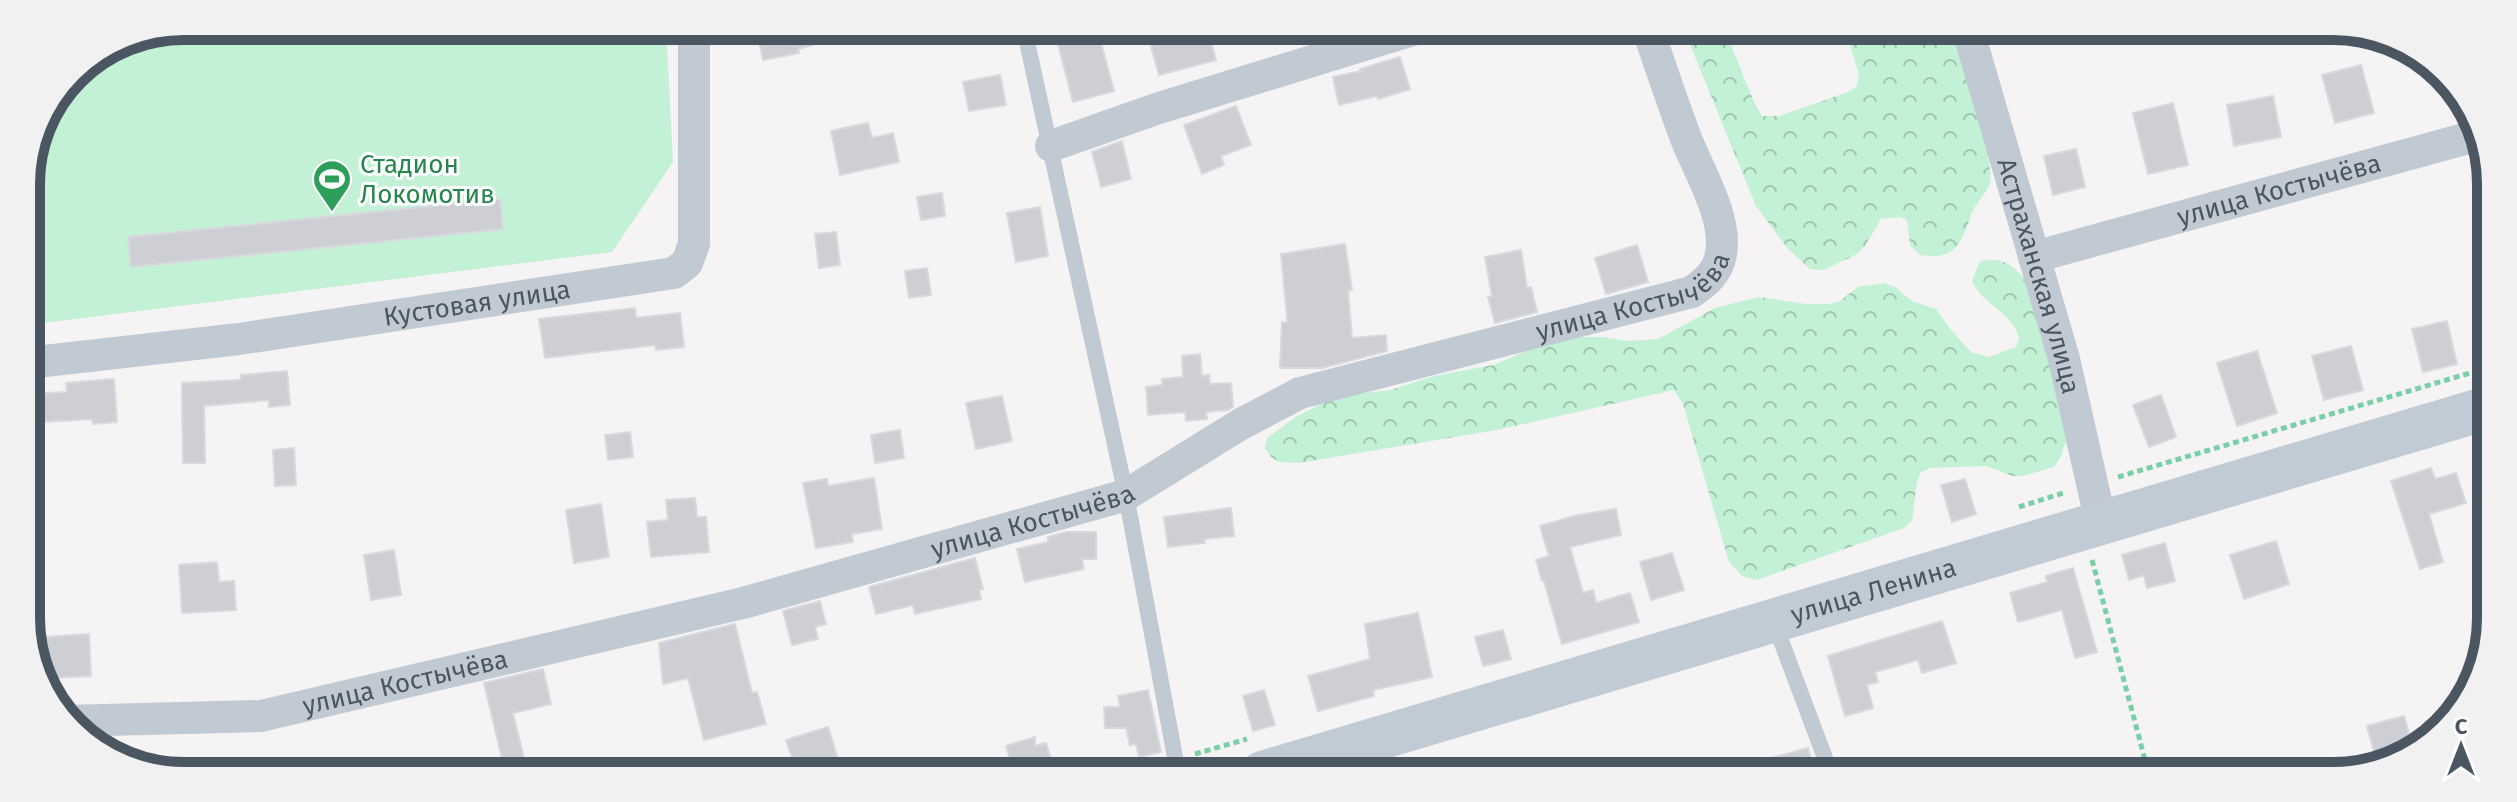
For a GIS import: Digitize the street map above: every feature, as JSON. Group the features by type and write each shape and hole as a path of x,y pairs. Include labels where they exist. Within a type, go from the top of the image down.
{"main road":[{"name":"улица Ленина","path":"1299,762 2477,411"}],"street":[{"name":"Кустовая улица","path":"40,362 239,339 674,273 687,263 694,244 694,40"},
{"path":"1051,146 1156,109 1380,40"},
{"name":"улица Костычёва","path":"83,721 261,716 743,603 1126,495 1241,424 1300,393 1692,292 1708,281 1716,269 1722,253 1722,227 1652,40"},
{"name":"Астраханская улица","path":"1971,40 2064,359 2093,526"},
{"name":"улица Костычёва","path":"2034,257 2469,138"}],"lane":[{"path":"1027,40 1126,495 1176,762"},
{"path":"1773,621 1826,762"}],"path":[{"path":"2093,526 2146,762"}],"green space":[{"name":"Стадион Локомотив","path":"175,40 667,40 673,162 612,252 40,323 41,166 59,112 82,82 112,59 156,43"},
{"path":"1688,40 1729,40 1762,116 1779,116 1857,86 1859,74 1848,40 1959,40 1988,152 1990,182 1955,248 1941,255 1920,255 1910,245 1907,220 1900,217 1881,219 1857,254 1824,270 1810,269 1788,249 1756,206"},
{"path":"1992,260 2010,265 2025,279 2069,433 2054,467 2022,476 2013,476 1986,466 1931,468 1921,472 1912,521 1904,528 1757,580 1743,577 1729,562 1683,404 1674,390 1497,430 1299,463 1279,462 1265,448 1267,438 1297,416 1327,401 1390,390 1434,376 1493,365 1534,348 1577,337 1628,341 1658,339 1715,308 1759,297 1829,304 1840,301 1858,287 1884,283 1895,287 1912,301 1936,309 1971,352 1989,357 2016,347 2019,338 2010,321 1983,297 1972,281 1980,261"}],"building":[{"path":"759,40 830,40 798,49 799,53 763,60"},
{"path":"1057,40 1100,40 1114,91 1073,102"},
{"path":"1149,40 1211,40 1216,60 1159,75"},
{"path":"1400,57 1410,89 1378,99 1377,96 1339,105 1333,77"},
{"path":"2361,65 2374,113 2335,123 2322,75"},
{"path":"1000,75 1006,105 969,111 963,82"},
{"path":"2273,96 2281,137 2234,146 2227,105"},
{"path":"2173,103 2188,165 2148,174 2133,113"},
{"path":"1236,106 1251,145 1221,156 1224,165 1202,174 1184,125"},
{"path":"868,123 872,138 893,133 899,162 840,175 831,131"},
{"path":"1122,141 1131,179 1101,187 1092,152"},
{"path":"2076,149 2085,187 2053,195 2044,156"},
{"path":"942,193 945,216 921,220 917,197"},
{"path":"500,199 503,229 131,267 128,237"},
{"path":"1040,207 1048,256 1016,262 1007,213"},
{"path":"836,232 840,265 819,268 815,234"},
{"path":"1345,244 1352,290 1348,291 1352,338 1386,335 1387,351 1322,368 1280,368 1282,322 1287,323 1281,254"},
{"path":"1637,245 1648,282 1606,294 1595,258"},
{"path":"1521,250 1527,288 1531,287 1537,312 1495,323 1488,297 1492,296 1485,257"},
{"path":"927,268 931,295 909,298 905,271"},
{"path":"635,308 636,318 680,313 684,347 656,350 655,345 545,358 539,319"},
{"path":"2447,321 2457,364 2423,372 2412,329"},
{"path":"2351,346 2363,390 2324,400 2312,356"},
{"path":"2257,351 2277,413 2237,426 2217,363"},
{"path":"1200,354 1202,376 1209,375 1210,384 1231,383 1233,407 1206,412 1207,419 1186,421 1185,412 1148,415 1146,387 1162,385 1162,379 1183,377 1182,356"},
{"path":"287,371 290,405 269,407 269,400 204,406 205,463 183,463 182,383 241,380 241,375"},
{"path":"114,379 117,422 93,424 92,419 40,422 40,393 67,392 66,383"},
{"path":"2161,395 2176,437 2149,447 2133,405"},
{"path":"1002,396 1012,441 976,449 966,403"},
{"path":"900,430 904,458 875,463 871,435"},
{"path":"630,432 633,457 608,460 605,435"},
{"path":"294,448 296,485 275,486 273,450"},
{"path":"2431,468 2435,479 2456,473 2466,503 2429,514 2443,562 2420,569 2391,481"},
{"path":"874,478 882,529 852,534 853,542 816,548 803,483 827,479 828,486"},
{"path":"1965,479 1976,514 1952,522 1941,485"},
{"path":"695,498 697,517 706,517 709,552 651,557 647,522 668,520 666,500"},
{"path":"601,504 609,557 574,563 566,510"},
{"path":"1231,508 1234,536 1168,547 1164,517"},
{"path":"1616,509 1621,535 1570,547 1583,593 1593,590 1596,603 1630,593 1639,622 1562,644 1536,560 1549,556 1540,526 1578,515"},
{"path":"1066,532 1096,532 1096,559 1082,559 1084,569 1025,582 1017,549 1048,542 1048,537"},
{"path":"2276,541 2289,584 2244,599 2230,555"},
{"path":"2165,543 2175,581 2147,588 2144,575 2129,580 2122,555"},
{"path":"394,550 401,595 371,600 364,555"},
{"path":"1672,553 1684,590 1651,600 1640,562"},
{"path":"975,558 983,589 979,590 981,599 915,614 913,605 876,614 869,587"},
{"path":"217,562 219,582 234,581 236,610 182,613 179,565"},
{"path":"2073,568 2097,652 2075,658 2062,610 2018,622 2010,593 2047,582 2046,576"},
{"path":"820,601 826,624 815,627 818,639 792,645 783,611"},
{"path":"1418,613 1432,677 1373,690 1374,696 1318,711 1308,676 1370,659 1365,624"},
{"path":"1942,621 1956,663 1922,673 1918,660 1875,672 1878,682 1867,685 1873,708 1845,716 1828,656"},
{"path":"735,624 752,693 757,692 766,724 704,740 688,678 663,684 659,643"},
{"path":"1503,630 1511,659 1483,666 1475,637"},
{"path":"89,634 91,676 54,678 46,657 45,637"},
{"path":"543,669 551,704 513,713 525,762 503,762 484,683"},
{"path":"1148,690 1161,752 1139,757 1136,744 1130,745 1126,728 1105,728 1104,707 1120,707 1118,696"},
{"path":"1264,690 1275,725 1253,731 1243,696"},
{"path":"2404,716 2411,739 2374,752 2367,726"},
{"path":"828,727 839,762 794,762 786,740"},
{"path":"1035,737 1035,746 1046,743 1052,762 1011,762 1006,746"},
{"path":"1808,748 1812,762 1756,762"}],"place":[{"name":"Стадион Локомотив","path":"332,213"}]}
